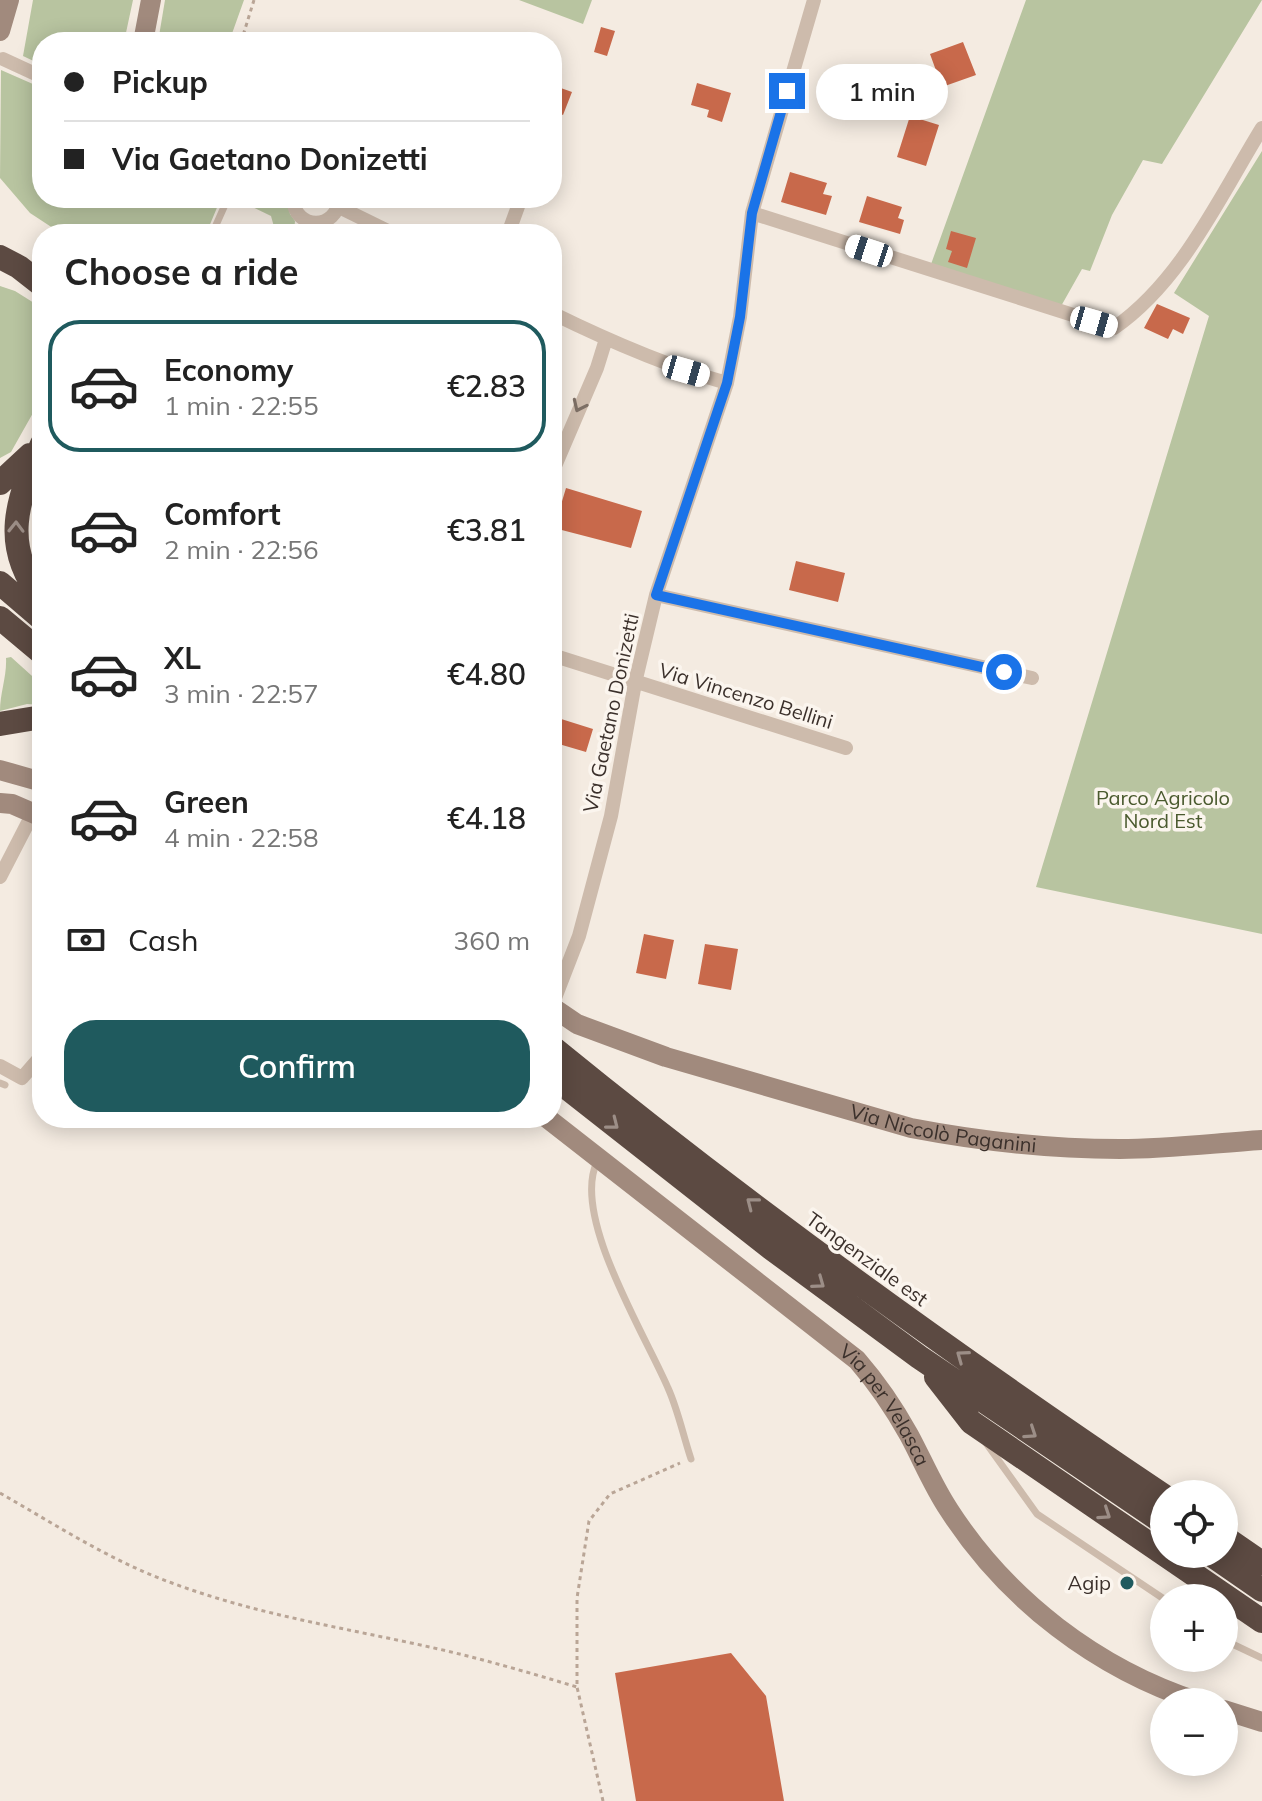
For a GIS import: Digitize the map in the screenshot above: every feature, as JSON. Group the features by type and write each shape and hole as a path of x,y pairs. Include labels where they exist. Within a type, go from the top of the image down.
{"highway":[{"path":"0,257 32,277"},
{"path":"0,267 32,279"},
{"path":"0,483 32,453"},
{"path":"32,465 15,524 19,559 32,586"},
{"path":"0,583 32,610"},
{"path":"0,618 32,645"},
{"path":"0,724 32,719"},
{"name":"Tangenziale est","path":"562,1055 784,1228 1150,1486"},
{"path":"562,1084 771,1248 919,1357 1150,1514"},
{"path":"919,1357 971,1422 1262,1621"},
{"path":"1238,1547 1262,1563"},
{"path":"1230,1568 1262,1590"}],"street":[{"path":"0,31 9,0"},
{"path":"145,32 151,0"},
{"name":"Via Gaetano Donizetti","path":"562,983 579,936 611,816 635,683 656,595 727,383 740,317 752,213 814,0"},
{"path":"3,59 32,72"},
{"path":"752,213 1114,328 1152,294 1193,242 1262,128"},
{"path":"319,224 335,214 337,208"},
{"path":"349,208 377,224"},
{"path":"562,318 686,371 727,383"},
{"path":"562,450 606,339"},
{"path":"656,595 1032,678"},
{"name":"Via Vincenzo Bellini","path":"562,658 846,748"},
{"path":"0,770 32,779"},
{"path":"0,803 12,804 32,812"},
{"path":"0,877 32,825"},
{"name":"Via Niccolò Paganini","path":"562,1010 577,1024 666,1057 911,1128 980,1140 1123,1149 1262,1140"},
{"path":"0,1066 22,1078 32,1066"},
{"name":"Via per Velasca","path":"560,1128 857,1360 886,1397 947,1507 969,1540 1027,1605 1085,1648 1157,1688"},
{"path":"1238,1714 1262,1722"}],"lane":[{"path":"599,1158 591,1174 591,1197 597,1229 608,1261 669,1391 691,1459"},
{"path":"971,1422 1037,1514 1150,1590"},
{"path":"1238,1647 1262,1658"}],"path":[{"path":"244,32 254,0"},
{"path":"603,1801 577,1687 577,1598 589,1521 610,1494 691,1459"},
{"path":"0,1493 106,1554 173,1584 275,1616 439,1649 577,1687"}],"green space":[{"path":"33,0 133,0 126,32 32,32 32,60 23,56"},
{"path":"165,0 244,0 233,32 160,32"},
{"path":"519,0 592,0 583,24"},
{"path":"1026,0 1262,0 1162,164 1143,160 1112,215 1090,271 1082,269 1060,308 930,267"},
{"path":"1,70 32,84 32,208 217,208 210,224 47,224 30,213 0,178"},
{"name":"Parco Agricolo Nord Est","path":"1262,151 1262,934 1036,887 1209,316 1174,293"},
{"path":"254,208 289,208 295,224 273,224 271,216"},
{"path":"0,286 32,302 32,415 11,452 0,458"},
{"path":"11,657 32,676 32,704 0,711 5,671 6,658"}],"building":[{"path":"601,27 615,31 607,56 594,52"},
{"path":"963,42 976,75 942,87 930,54"},
{"path":"697,83 731,93 722,122 707,117 709,110 691,105"},
{"path":"562,88 572,92 562,115"},
{"path":"910,116 939,125 926,166 897,157"},
{"path":"790,172 827,183 823,194 832,196 826,215 781,202"},
{"path":"867,196 902,207 898,218 904,220 900,234 859,222"},
{"path":"951,231 976,238 967,268 948,262 952,251 946,249"},
{"path":"1157,304 1190,318 1183,334 1173,329 1168,339 1144,328"},
{"path":"566,488 642,511 631,548 562,530 562,501"},
{"path":"796,561 845,573 838,602 789,590"},
{"path":"562,719 593,729 586,752 562,745"},
{"path":"644,934 674,940 666,979 636,973"},
{"path":"705,944 738,949 731,990 698,984"},
{"path":"731,1653 766,1696 784,1801 636,1801 615,1673"}],"place":[{"name":"Agip","path":"1127,1583"}],"route":[{"path":"787,91 752,213 740,317 727,383 656,595 1004,672"}]}
